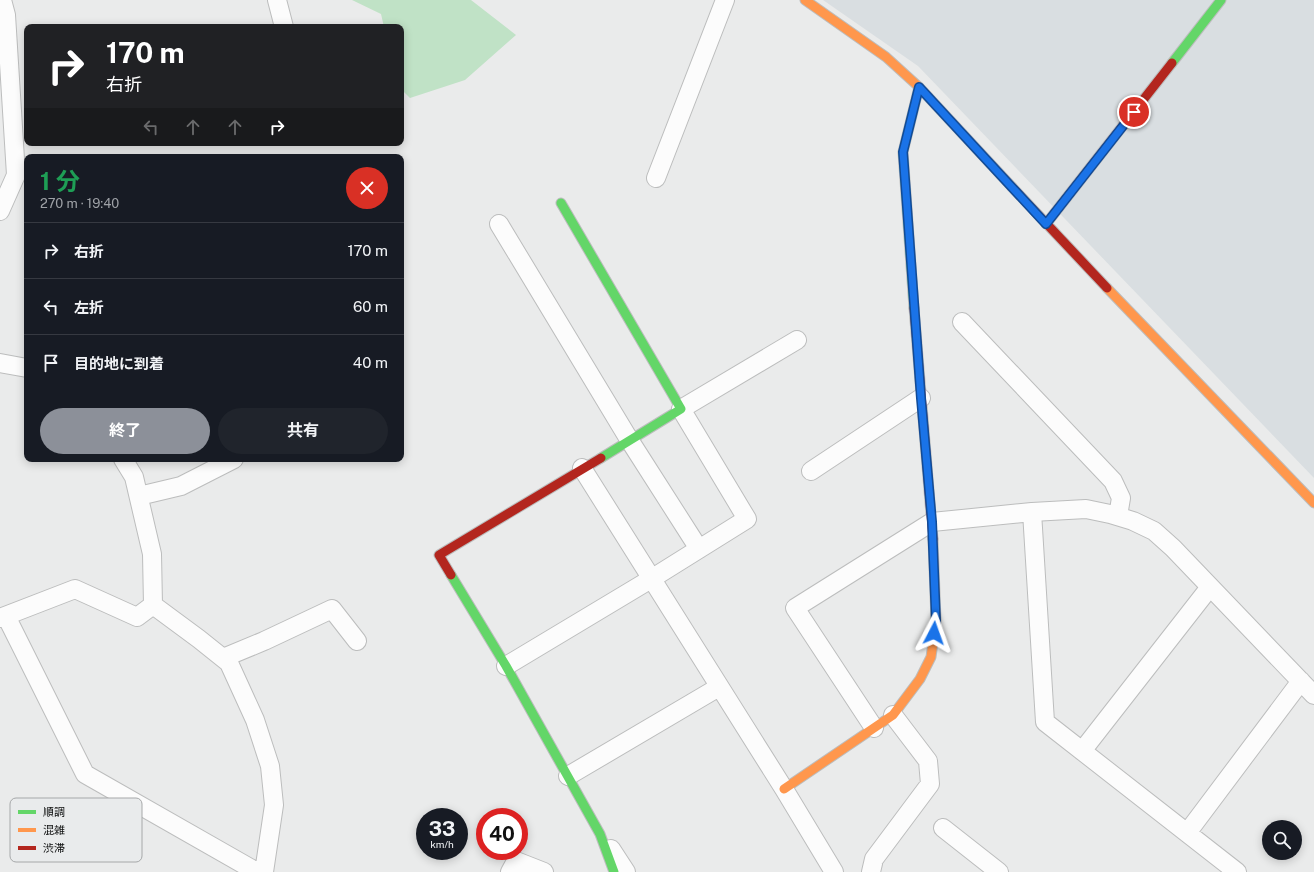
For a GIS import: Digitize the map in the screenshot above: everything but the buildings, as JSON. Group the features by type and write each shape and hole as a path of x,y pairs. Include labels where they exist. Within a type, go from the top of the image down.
{"street":[{"path":"0,211 16,175 6,15 2,0"},
{"path":"277,0 283,24"},
{"path":"656,178 725,0"},
{"path":"805,0 886,57 919,87 1046,224 1314,503"},
{"path":"1046,224 1221,0"},
{"path":"784,789 893,715 920,680 931,657 936,621 932,522 921,398 903,152 919,87"},
{"path":"506,666 651,580 747,519 561,203"},
{"path":"499,224 630,440 699,549"},
{"path":"962,322 1113,481 1121,498 1118,516"},
{"path":"626,872 600,834 506,666 439,555 797,340"},
{"path":"0,363 24,367"},
{"path":"811,470 921,398"},
{"path":"125,462 134,477 152,554 153,605"},
{"path":"139,496 181,486 228,462"},
{"path":"582,468 651,580 784,789 834,872"},
{"path":"874,728 795,608 932,522 1032,512 1086,509 1118,516 1154,531 1173,548 1314,695"},
{"path":"1032,512 1045,722 1237,872"},
{"path":"1082,751 1210,588"},
{"path":"127,798 85,774 3,617 75,589 137,617 153,605"},
{"path":"153,605 200,639 229,663 255,720 270,766 274,805 264,872"},
{"path":"223,658 264,641 332,609 358,641"},
{"path":"1187,833 1301,681"},
{"path":"568,776 719,687"},
{"path":"871,872 874,859 930,784 928,761 893,715"},
{"path":"142,806 257,872"},
{"path":"943,828 999,872"},
{"path":"600,834 614,872"},
{"path":"510,872 516,861 544,872"}],"shaded area":[{"path":"823,0 1314,0 1314,478 918,66"}],"green space":[{"path":"352,0 471,0 516,35 465,80 410,98 404,92 404,24 383,24 381,14"}],"traffic: fast":[{"path":"1172,63 1221,0"},
{"path":"914,308 903,152 919,87"},
{"path":"561,203 681,409 601,458"},
{"path":"451,575 506,666 600,834 614,872"}],"traffic: slow":[{"path":"805,0 886,57 919,87 1012,187"},
{"path":"1107,288 1314,503"},
{"path":"784,789 893,715 920,679 931,657 936,621 933,539"}],"traffic: jam":[{"path":"1046,224 1172,63"},
{"path":"1012,187 1107,288"},
{"path":"914,308 933,539"},
{"path":"451,575 439,555 601,458"}],"route":[{"path":"934,633 936,621 932,522 921,398 903,152 919,87 1046,224 1134,112"}]}
